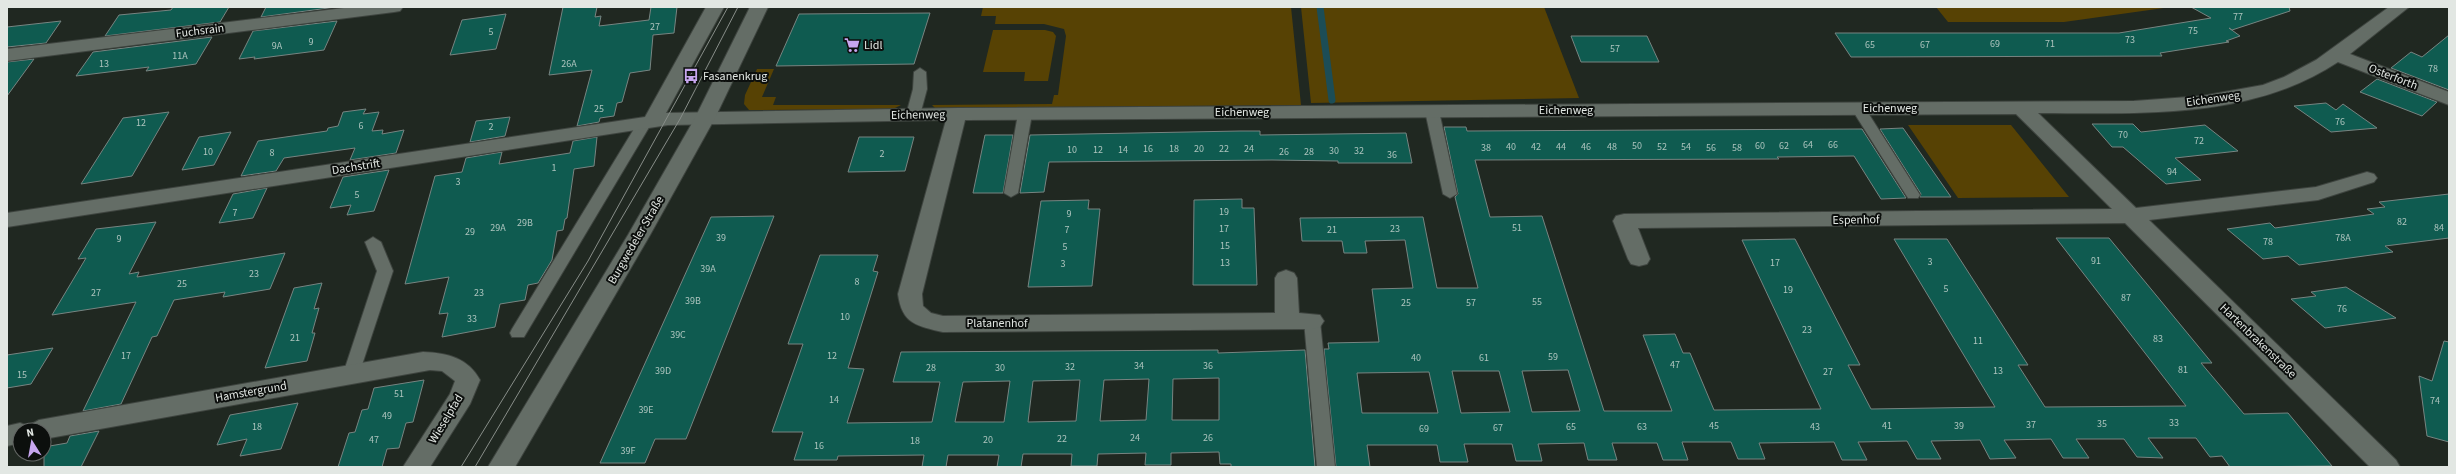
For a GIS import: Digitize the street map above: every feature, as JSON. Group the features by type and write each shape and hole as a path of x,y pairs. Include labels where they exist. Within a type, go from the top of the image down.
{"street":[{"name":"Fuchsrain","path":"7,55 394,7"},
{"path":"647,123 715,7"},
{"name":"Burgwedeler Straße","path":"502,467 639,235 705,118 759,7"},
{"name":"Eichenweg","path":"705,118 957,114 2134,107 2191,103 2241,95 2280,86 2311,72 2337,55 2400,7"},
{"name":"Osterforth","path":"2337,55 2449,99"},
{"name":"Hartenbrakenstraße","path":"2020,108 2387,467"},
{"name":"Platanenhof","path":"957,114 910,294 912,309 923,319 942,324 1312,320"},
{"name":"Dachstrift","path":"7,220 668,119 705,118"},
{"path":"2130,216 2318,193 2367,178"},
{"name":"Espenhof","path":"1639,259 1624,221 2130,216"},
{"path":"1286,278 1287,320"},
{"name":"Hamstergrund","path":"52,428 423,361 444,361 462,369"},
{"name":"Wieselpfad","path":"416,467 461,397 468,380 462,369"}],"lane":[{"path":"913,115 920,89 920,72"},
{"path":"1858,108 1913,194"},
{"path":"1432,112 1450,194"},
{"path":"1010,193 1025,114"},
{"path":"518,334 647,123"},
{"path":"352,374 385,271 373,242"},
{"path":"1312,320 1326,467"}],"shaded area":[{"path":"983,7 1291,7 1301,105 935,108 932,105 1052,104 1054,95 1058,95 1066,36 1064,29 1044,24 995,24 996,16 981,16"},
{"path":"1301,7 1544,7 1579,98 1311,103"},
{"path":"1936,7 2171,7 2064,22 1948,22"},
{"path":"993,30 1045,30 1053,32 1056,36 1048,81 1024,81 1025,72 983,72"},
{"path":"757,69 774,69 762,97 776,97 773,105 901,105 893,109 749,110 744,104 745,95"},
{"path":"1908,125 2011,125 2069,197 1958,198"}],"building":[{"path":"173,7 229,7 220,22 105,36 119,15 171,10"},
{"path":"266,7 336,7 261,17"},
{"path":"563,7 597,7 595,17 601,16 599,26 649,20 651,7 677,7 674,33 653,35 650,70 630,73 622,102 617,103 614,116 600,118 599,122 577,126 592,70 549,75"},
{"path":"2191,7 2289,7 2290,11 2232,30 2229,28 2240,36 2226,41 2229,42 2160,53 2162,56 1851,57 1835,33 2119,33 2211,18"},
{"name":"Lidl","path":"930,13 914,64 776,66 799,14"},
{"path":"506,14 496,49 450,55 462,20"},
{"path":"61,21 46,43 7,47 7,27"},
{"path":"337,21 324,50 254,59 255,57 239,59 253,31"},
{"path":"2449,35 2449,90 2391,68 2411,52 2422,57"},
{"path":"1571,36 1647,36 1659,62 1581,62"},
{"path":"212,37 196,64 146,71 149,67 76,76 93,52"},
{"path":"34,59 7,96 7,62"},
{"path":"2377,79 2437,102 2422,116 2360,92"},
{"path":"2326,103 2336,110 2343,104 2377,128 2331,132 2294,106"},
{"path":"366,109 363,114 379,112 372,131 383,130 382,134 404,130 396,153 350,160 355,148 284,158 276,171 241,176 258,141 327,131 328,128 338,126 343,112"},
{"path":"169,112 132,176 81,184 123,118"},
{"path":"510,117 505,136 470,142 476,121"},
{"path":"2092,124 2133,124 2141,132 2205,125 2238,151 2175,158 2201,180 2166,184 2123,147 2112,147"},
{"path":"1444,127 1466,127 1467,131 1862,129 1906,198 1881,199 1854,156 1777,157 1779,159 1475,160 1490,217 1542,216 1604,411 1672,411 1643,335 1675,334 1683,353 1690,353 1714,410 1821,409 1742,240 1795,239 1860,365 1848,365 1871,409 1995,407 1894,239 1947,239 2028,365 2018,365 2045,407 2186,406 2056,238 2109,238 2212,363 2201,363 2244,414 2288,413 2332,466 2230,467 2222,456 2210,457 2196,438 2148,438 2163,458 2137,457 2124,439 2076,439 2089,458 2063,458 2051,439 2004,440 2016,458 1990,459 1980,440 1931,441 1941,459 1917,459 1907,441 1858,442 1867,460 1842,460 1834,442 1759,443 1765,459 1738,459 1731,442 1682,442 1688,460 1663,460 1657,443 1612,443 1617,460 1588,460 1584,443 1538,444 1542,461 1516,461 1512,444 1464,444 1468,462 1440,462 1437,445 1367,445 1370,467 1336,467 1324,349 1329,349 1328,343 1379,342 1372,289 1413,288 1405,240 1365,241 1367,253 1344,253 1342,241 1302,241 1300,218 1423,217 1437,288 1478,288 1455,197 1458,194","holes":["1568,370 1580,411 1532,412 1522,371","1452,371 1499,371 1510,412 1461,413","1429,372 1438,413 1362,413 1357,373"]},
{"path":"1903,128 1951,197 1920,197 1921,194 1880,129"},
{"path":"1260,131 1260,135 1406,133 1412,163 1338,163 1338,161 1272,160 1049,162 1044,192 1020,193 1030,135"},
{"path":"231,132 214,165 182,170 199,137"},
{"path":"985,135 1013,135 1003,193 973,193"},
{"path":"597,137 594,166 574,169 567,218 565,219 563,230 557,231 552,260 538,283 528,285 525,300 500,304 495,327 442,337 448,313 439,314 449,277 405,284 435,176 462,172 466,158 502,152 499,164 570,153 573,141"},
{"path":"859,137 914,137 905,171 848,172"},
{"path":"389,170 374,211 347,215 351,205 330,208 343,177"},
{"path":"267,188 253,218 219,223 233,194"},
{"path":"2449,194 2449,238 2385,246 2393,252 2299,265 2288,256 2263,259 2227,229 2270,223 2275,228 2374,214 2367,209 2385,207 2379,202"},
{"path":"1242,199 1242,208 1254,208 1257,285 1193,285 1194,200"},
{"path":"1089,200 1088,209 1100,209 1092,286 1028,287 1041,201"},
{"path":"774,216 686,439 655,439 645,463 600,463 711,217"},
{"path":"156,222 129,274 139,272 137,277 285,253 270,289 223,297 225,292 174,300 157,336 152,337 121,404 83,411 136,302 52,315 86,258 78,259 96,229"},
{"path":"820,255 878,255 873,271 878,272 848,368 864,369 847,423 932,422 940,382 893,382 901,352 1218,350 1218,353 1305,350 1315,467 1231,467 1231,464 1220,464 1219,452 1171,453 1171,465 1145,465 1146,453 1098,454 1097,466 1071,466 1072,454 1023,454 1021,467 997,467 999,455 948,455 946,467 922,467 924,455 838,456 837,460 794,460 803,432 772,432 803,344 788,344","holes":["1219,378 1219,420 1172,420 1173,379","1149,379 1146,420 1100,421 1104,380","1080,380 1076,421 1028,422 1033,381","1010,381 1004,422 955,422 963,382"]},
{"path":"322,283 314,309 319,308 312,333 315,333 307,361 265,368 294,288"},
{"path":"2346,287 2396,318 2325,328 2291,299 2316,296 2311,292"},
{"path":"2444,341 2449,342 2449,442 2427,436 2419,376 2432,381"},
{"path":"53,348 31,384 7,388 7,355"},
{"path":"424,380 413,422 406,423 399,448 387,449 382,467 338,467 349,433 355,432 362,410 368,409 374,388"},
{"path":"298,403 281,449 240,456 247,439 217,445 230,415"},
{"path":"99,431 81,467 44,467 44,462 52,462 52,446 67,443 70,436"}],"waterway":[{"path":"1320,7 1332,100"}],"tram line":[{"path":"461,467 588,261 728,7"},
{"path":"475,467 680,119 738,7"}],"place":[{"name":"Lidl","path":"852,45"},
{"name":"Fasanenkrug","path":"691,76"}]}
